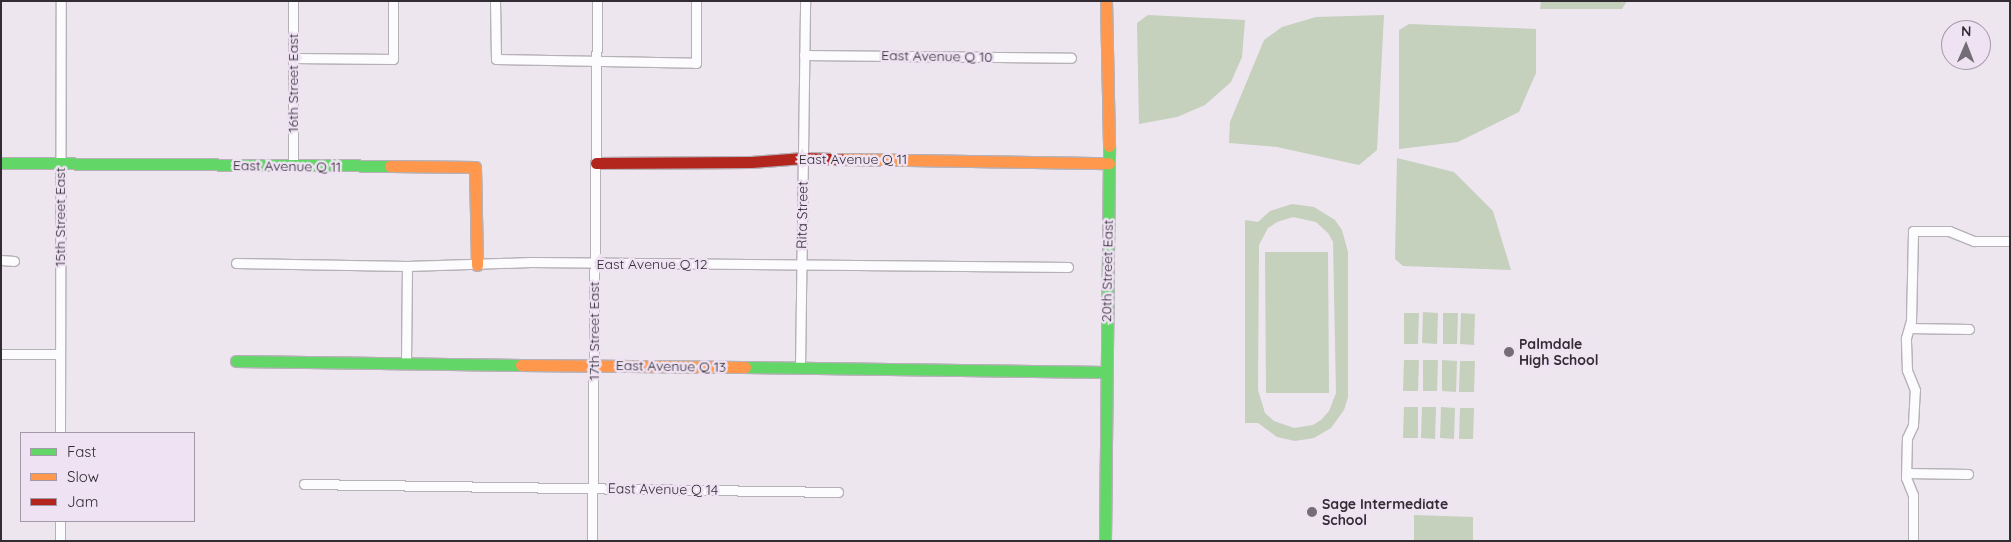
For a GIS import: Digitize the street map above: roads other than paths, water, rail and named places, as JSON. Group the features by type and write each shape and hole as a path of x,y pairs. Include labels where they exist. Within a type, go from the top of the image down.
{"street":[{"name":"15th Street East","path":"60,432 61,1"},
{"name":"16th Street East","path":"293,1 293,166"},
{"path":"293,58 393,59 393,1"},
{"path":"495,1 496,59 696,63 696,1"},
{"name":"17th Street East","path":"592,541 597,1"},
{"name":"Rita Street","path":"800,368 805,1"},
{"name":"20th Street East","path":"1105,541 1105,372 1109,163 1106,1"},
{"name":"East Avenue Q 10","path":"804,55 1071,58"},
{"name":"East Avenue Q 11","path":"596,163 751,162 803,158 1109,163"},
{"name":"East Avenue Q 11","path":"1,163 475,168 477,265"},
{"path":"1912,541 1913,495 1907,473 1907,438 1913,425 1915,390 1907,370 1906,338 1911,321 1914,231 1949,231 1974,241 2010,241"},
{"path":"1,260 14,260"},
{"name":"East Avenue Q 12","path":"236,263 407,266 531,262 1068,267"},
{"path":"406,363 407,266"},
{"path":"1909,328 1969,328"},
{"path":"1,354 59,354"},
{"name":"East Avenue Q 13","path":"236,361 593,364 1105,372"},
{"path":"1907,473 1968,474"},
{"name":"East Avenue Q 14","path":"304,484 838,492"},
{"path":"60,522 60,541"}],"place":[{"name":"Palmdale High School","path":"1509,352"},
{"name":"Sage Intermediate School","path":"1312,512"}]}
